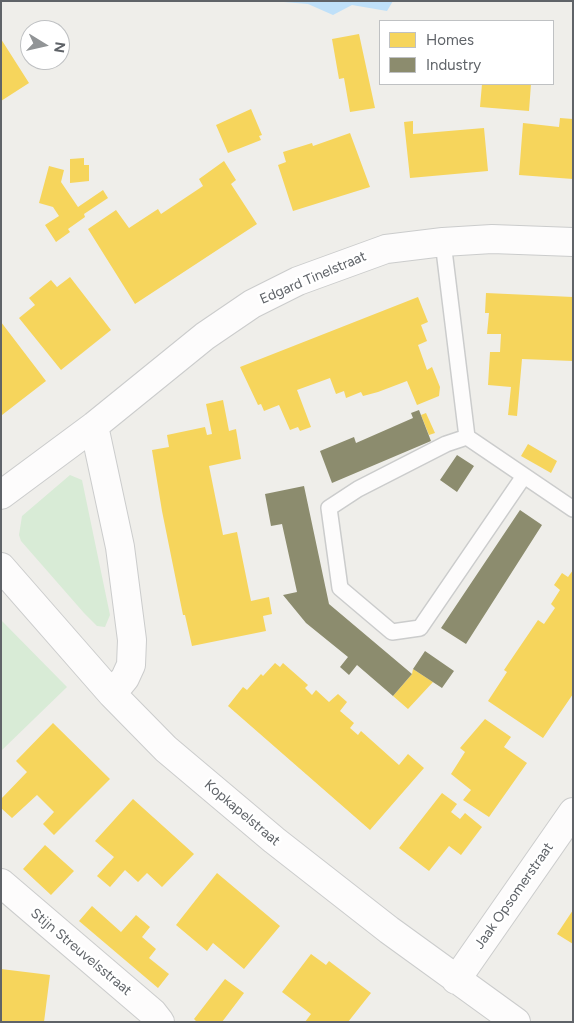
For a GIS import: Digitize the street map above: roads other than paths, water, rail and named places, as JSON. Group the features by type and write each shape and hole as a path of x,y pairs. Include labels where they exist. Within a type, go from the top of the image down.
{"street":[{"name":"Edgard Tinelstraat","path":"1,495 94,426 205,336 252,304 298,281 386,249 443,242 492,239 573,242"},
{"path":"94,426 120,547 132,640 130,666 125,678 112,694"},
{"name":"Kopkapelstraat","path":"1,567 112,694 166,749 227,802 456,980 516,1022"},
{"name":"Jaak Opsomerstraat","path":"456,980 573,812"},
{"name":"Stijn Streuvelsstraat","path":"1,884 153,1013 160,1022"}],"lane":[{"path":"443,242 467,438 573,509"},
{"path":"467,438 446,444 366,484 329,508 340,588 392,632 420,628 524,476"}],"water":[{"path":"272,1 393,1 387,11 352,5 333,15 308,4"}]}
